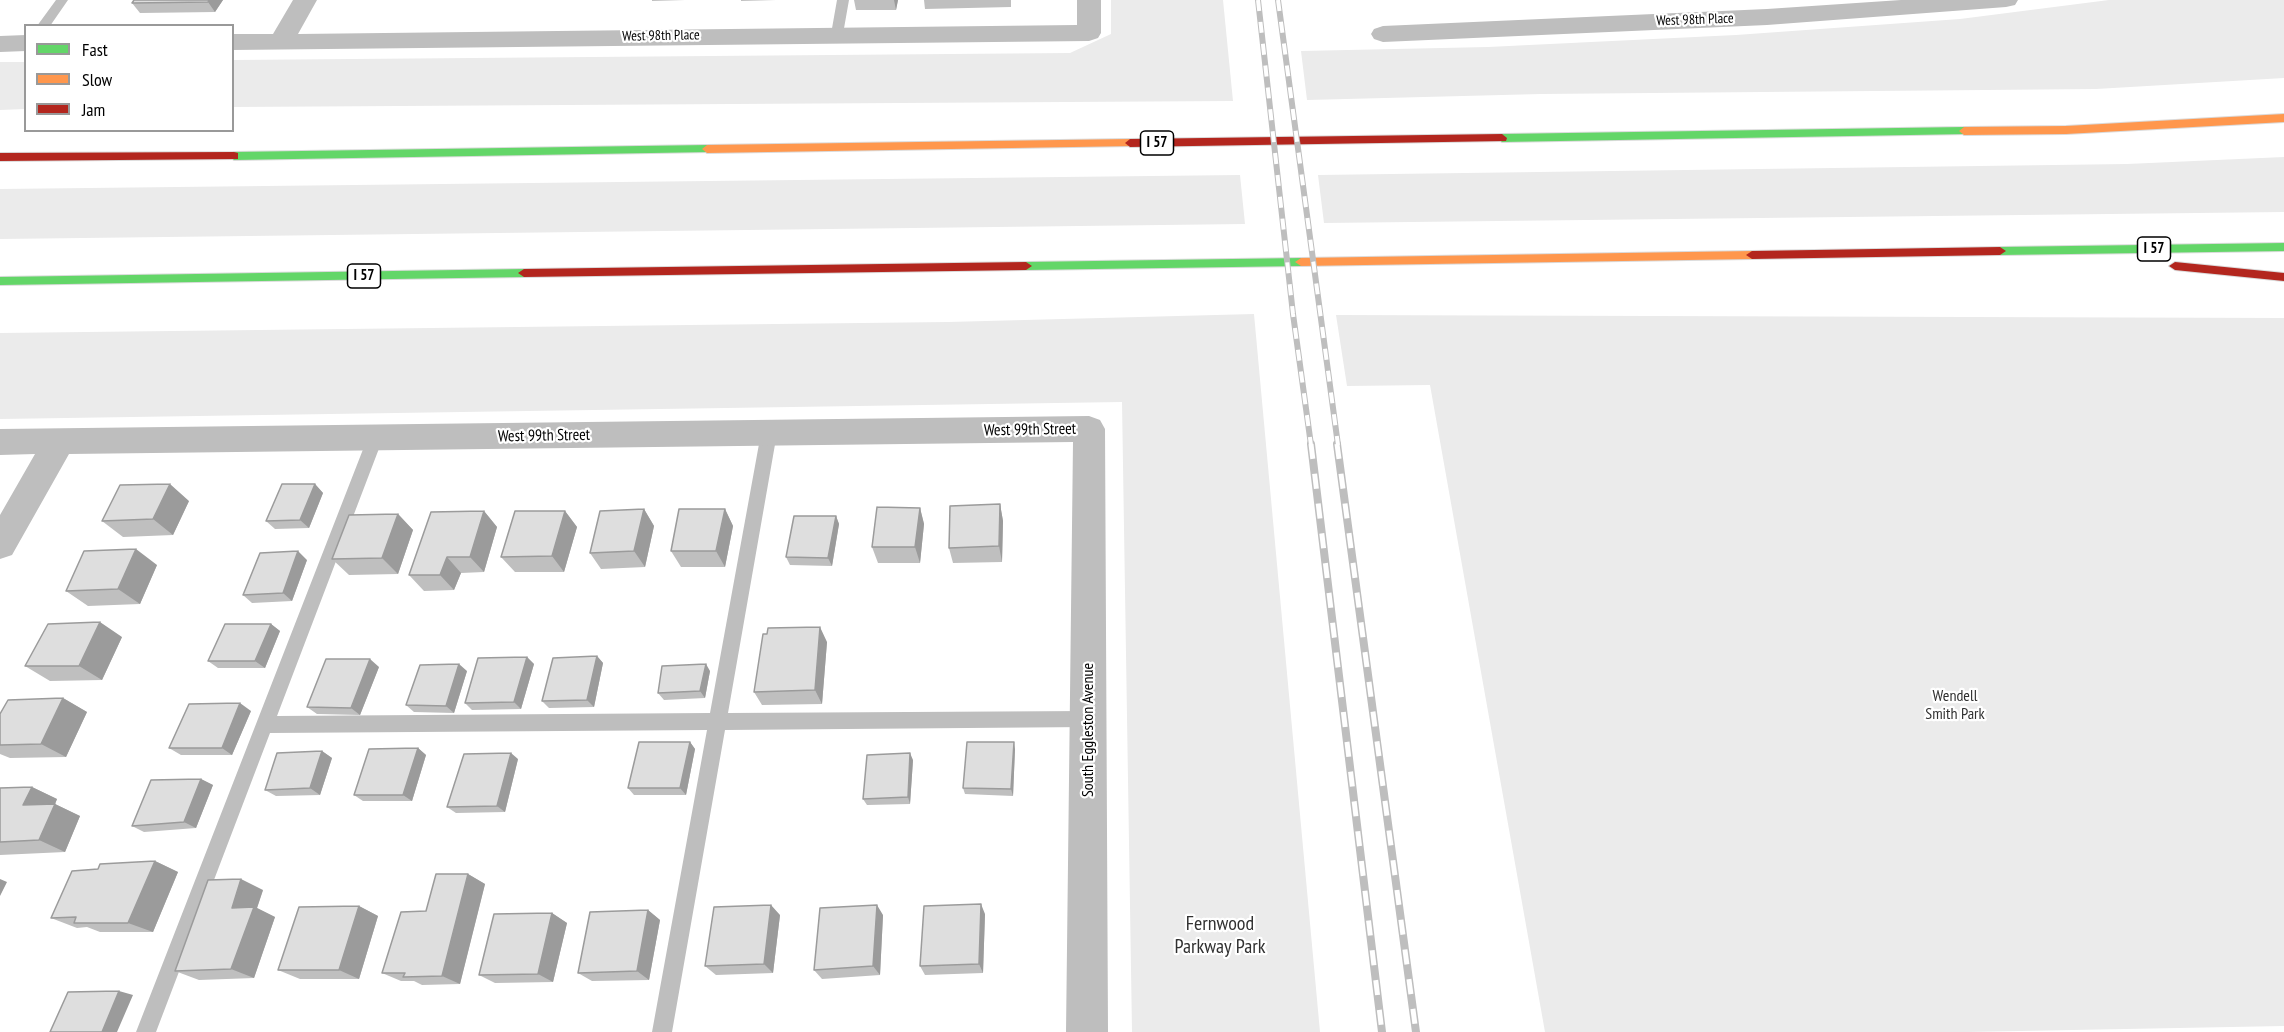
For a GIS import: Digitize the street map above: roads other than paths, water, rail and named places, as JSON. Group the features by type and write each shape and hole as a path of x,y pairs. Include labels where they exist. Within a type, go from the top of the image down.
{"highway":[{"name":"I 57","path":"0,156 167,158 2066,130 2284,118"},
{"name":"I 57","path":"0,281 2284,247"},
{"path":"2024,251 2142,263"},
{"path":"2166,266 2284,277"}],"street":[{"path":"281,42 305,0"},
{"name":"West 98th Place","path":"234,42 1089,33 1089,0"},
{"name":"West 98th Place","path":"1383,34 1763,9 2000,0"},
{"path":"0,44 24,43"},
{"name":"West 99th Street","path":"0,442 1089,429"},
{"name":"South Eggleston Avenue","path":"1087,1032 1089,429"},
{"path":"0,545 59,442"}],"lane":[{"path":"44,24 62,0"},
{"path":"837,34 843,0"},
{"path":"662,1032 769,433"},
{"path":"146,1032 375,438"},
{"path":"265,725 1088,720"}],"railway":[{"path":"1258,0 1293,314 1311,445"},
{"path":"1278,0 1338,445"},
{"path":"1311,444 1382,1032"},
{"path":"1337,444 1416,1032"}],"park label":[{"name":"Wendell Smith Park","path":"1955,705"},
{"name":"Fernwood Parkway Park","path":"1220,936"}]}
